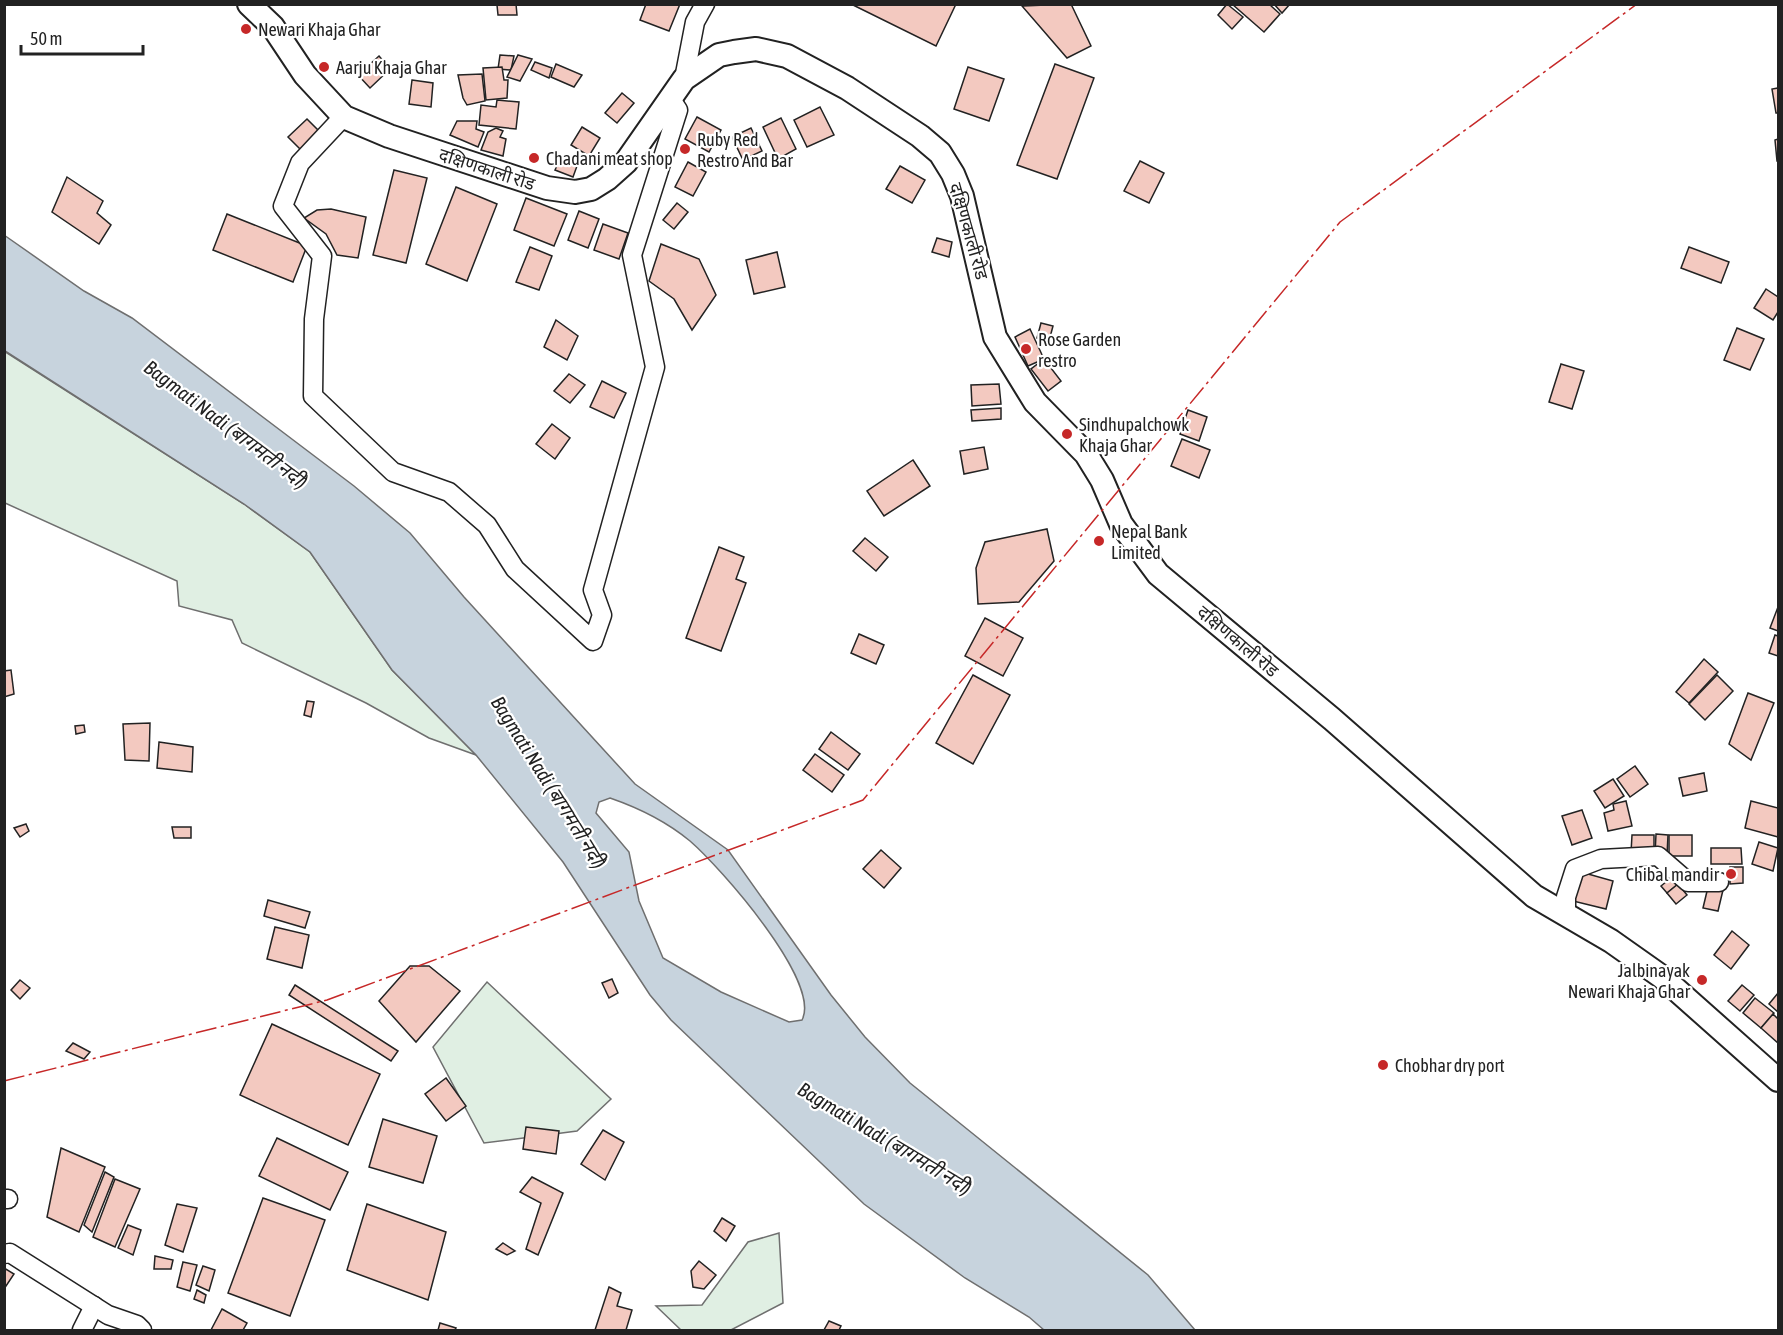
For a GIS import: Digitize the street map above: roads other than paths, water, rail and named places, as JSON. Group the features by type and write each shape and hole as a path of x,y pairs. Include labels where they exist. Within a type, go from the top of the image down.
{"main road":[{"name":"दक्षिणकाली रोड","path":"249,4 273,27 305,75 345,115 389,136 547,188 575,192 591,189 626,162 684,79 718,55 734,52 756,49 787,56 847,88 920,136 940,153 953,174 962,196 995,337 1035,402 1086,454 1102,480 1120,524 1158,574 1332,719 1534,896 1611,941 1662,977 1779,1080"}],"street":[{"path":"684,79 695,22 705,4"},
{"path":"345,115 300,163 283,206 322,256 314,320 313,396 393,472 449,492 487,525 515,569 593,641 602,615 593,590 655,367 632,255 678,110 670,98"},
{"path":"1566,915 1566,897 1575,869 1601,859 1658,856 1688,882 1719,882"},
{"path":"4,1254 10,1253 108,1315 142,1330"},
{"path":"82,1330 94,1306"}],"water":[{"name":"Bagmati Nadi (बागमती नदी)","path":"4,235 84,291 132,318 354,486 410,533 464,597 635,784 728,850 831,995 865,1037 910,1083 1148,1275 1195,1330 1044,1330 1029,1317 965,1278 864,1204 671,1020 650,995 563,862 476,755 392,670 310,552 244,504 5,351","holes":["610,798 642,811 681,834 704,855 744,899 765,926 797,980 804,1002 802,1020 789,1022 721,992 663,958 639,901 629,852 596,813 599,802"]}],"place":[{"name":"Newari Khaja Ghar","path":"246,29"},
{"name":"Aarju Khaja Ghar","path":"324,67"},
{"name":"Ruby Red Restro And Bar","path":"685,149"},
{"name":"Chadani meat shop","path":"534,158"},
{"name":"Rose Garden restro","path":"1026,349"},
{"name":"Sindhupalchowk Khaja Ghar","path":"1067,434"},
{"name":"Nepal Bank Limited","path":"1099,541"},
{"name":"Chibal mandir","path":"1731,874"},
{"name":"Jalbinayak Newari Khaja Ghar","path":"1702,980"},
{"name":"Chobhar dry port","path":"1383,1065"}]}
